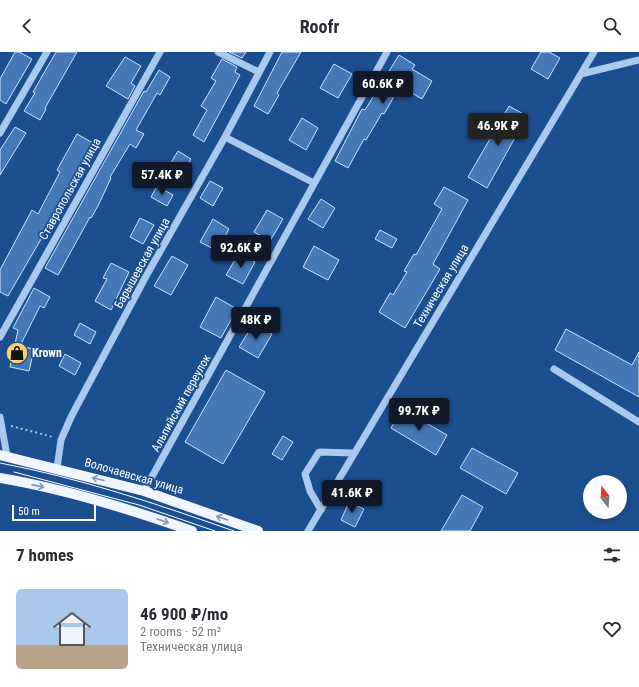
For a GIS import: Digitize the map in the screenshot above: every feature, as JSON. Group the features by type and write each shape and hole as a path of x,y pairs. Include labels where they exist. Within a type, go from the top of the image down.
{"main road":[{"name":"Волочаевская улица","path":"4,456 57,468 144,491 258,531"},
{"path":"0,478 59,491 151,516 192,531"}],"street":[{"path":"0,133 47,52"},
{"name":"Ставропольская улица","path":"0,336 160,52"},
{"path":"218,52 259,72"},
{"name":"Барышевская улица","path":"57,468 61,440 71,416 141,285 225,137 270,52"},
{"name":"Альпийский переулок","path":"144,491 259,286 387,52"},
{"name":"Техническая улица","path":"308,531 353,453 594,52"},
{"path":"582,74 639,60"},
{"path":"225,137 314,183"},
{"path":"554,369 639,422"},
{"path":"0,417 4,456"},
{"path":"321,510 310,491 304,474 319,452 353,453"}],"path":[{"path":"2,425 16,426 61,440"}],"building":[{"path":"15,52 19,52 32,59 6,104 0,100 0,79"},
{"path":"56,52 77,52 45,108 46,109 40,120 24,111"},
{"path":"229,52 246,52 242,58"},
{"path":"282,52 301,52 277,93 279,95 268,114 254,106"},
{"path":"541,52 549,52 560,58 548,79 531,69"},
{"path":"399,55 415,65 412,69 432,81 422,99 400,86 384,114 382,113 366,140 364,139 348,168 335,161 362,109 365,110"},
{"path":"125,57 141,66 131,83 135,86 128,99 106,86"},
{"path":"222,59 237,67 235,72 240,75 204,142 193,135 207,110 201,106 216,81 211,78"},
{"path":"334,64 352,74 338,98 320,88"},
{"path":"159,70 170,77 160,95 157,93 136,130 144,134 136,148 130,144 110,177 111,178 98,206 91,218 90,217 58,275 45,268 144,91 146,92"},
{"path":"509,106 527,116 487,188 468,177"},
{"path":"302,118 318,128 306,150 289,140"},
{"path":"15,127 26,133 0,175 0,150"},
{"path":"77,134 93,143 79,168 69,191 8,296 0,292 0,270 32,210 38,214 60,172 57,170"},
{"path":"178,151 191,159 180,179 166,171"},
{"path":"210,181 223,188 213,206 200,198"},
{"path":"157,186 173,195 167,206 151,197"},
{"path":"444,187 468,200 433,264 440,269 405,328 379,312 390,293 393,295 407,272 404,271 414,254 416,255 442,209 434,204"},
{"path":"321,199 335,208 323,228 308,219"},
{"path":"267,210 283,219 270,241 254,232"},
{"path":"140,218 154,225 143,244 130,237"},
{"path":"213,219 229,229 217,251 200,242"},
{"path":"380,230 397,239 392,248 375,239"},
{"path":"314,246 339,260 328,280 303,267"},
{"path":"239,253 255,262 243,284 226,275"},
{"path":"172,256 188,265 171,295 154,286"},
{"path":"111,263 129,272 111,310 95,301 107,279 103,278"},
{"path":"34,288 50,297 44,308 40,306 20,346 34,349 29,371 10,367 18,330 13,328"},
{"path":"216,297 237,309 221,338 200,327"},
{"path":"80,323 96,332 90,344 74,335"},
{"path":"254,323 272,334 258,358 239,347"},
{"path":"566,329 632,365 639,352 639,397 555,350"},
{"path":"65,354 81,363 75,375 59,366"},
{"path":"226,370 265,392 223,464 185,442"},
{"path":"402,409 447,435 436,455 391,428"},
{"path":"283,436 293,442 282,460 272,454"},
{"path":"472,448 518,473 506,494 460,468"},
{"path":"462,495 483,507 470,531 441,531"},
{"path":"349,502 364,509 355,527 341,520"}],"tram line":[{"path":"0,463 89,484 234,531"},
{"path":"14,472 139,505 215,531"}],"place":[{"name":"Krown","path":"17,353"}]}
